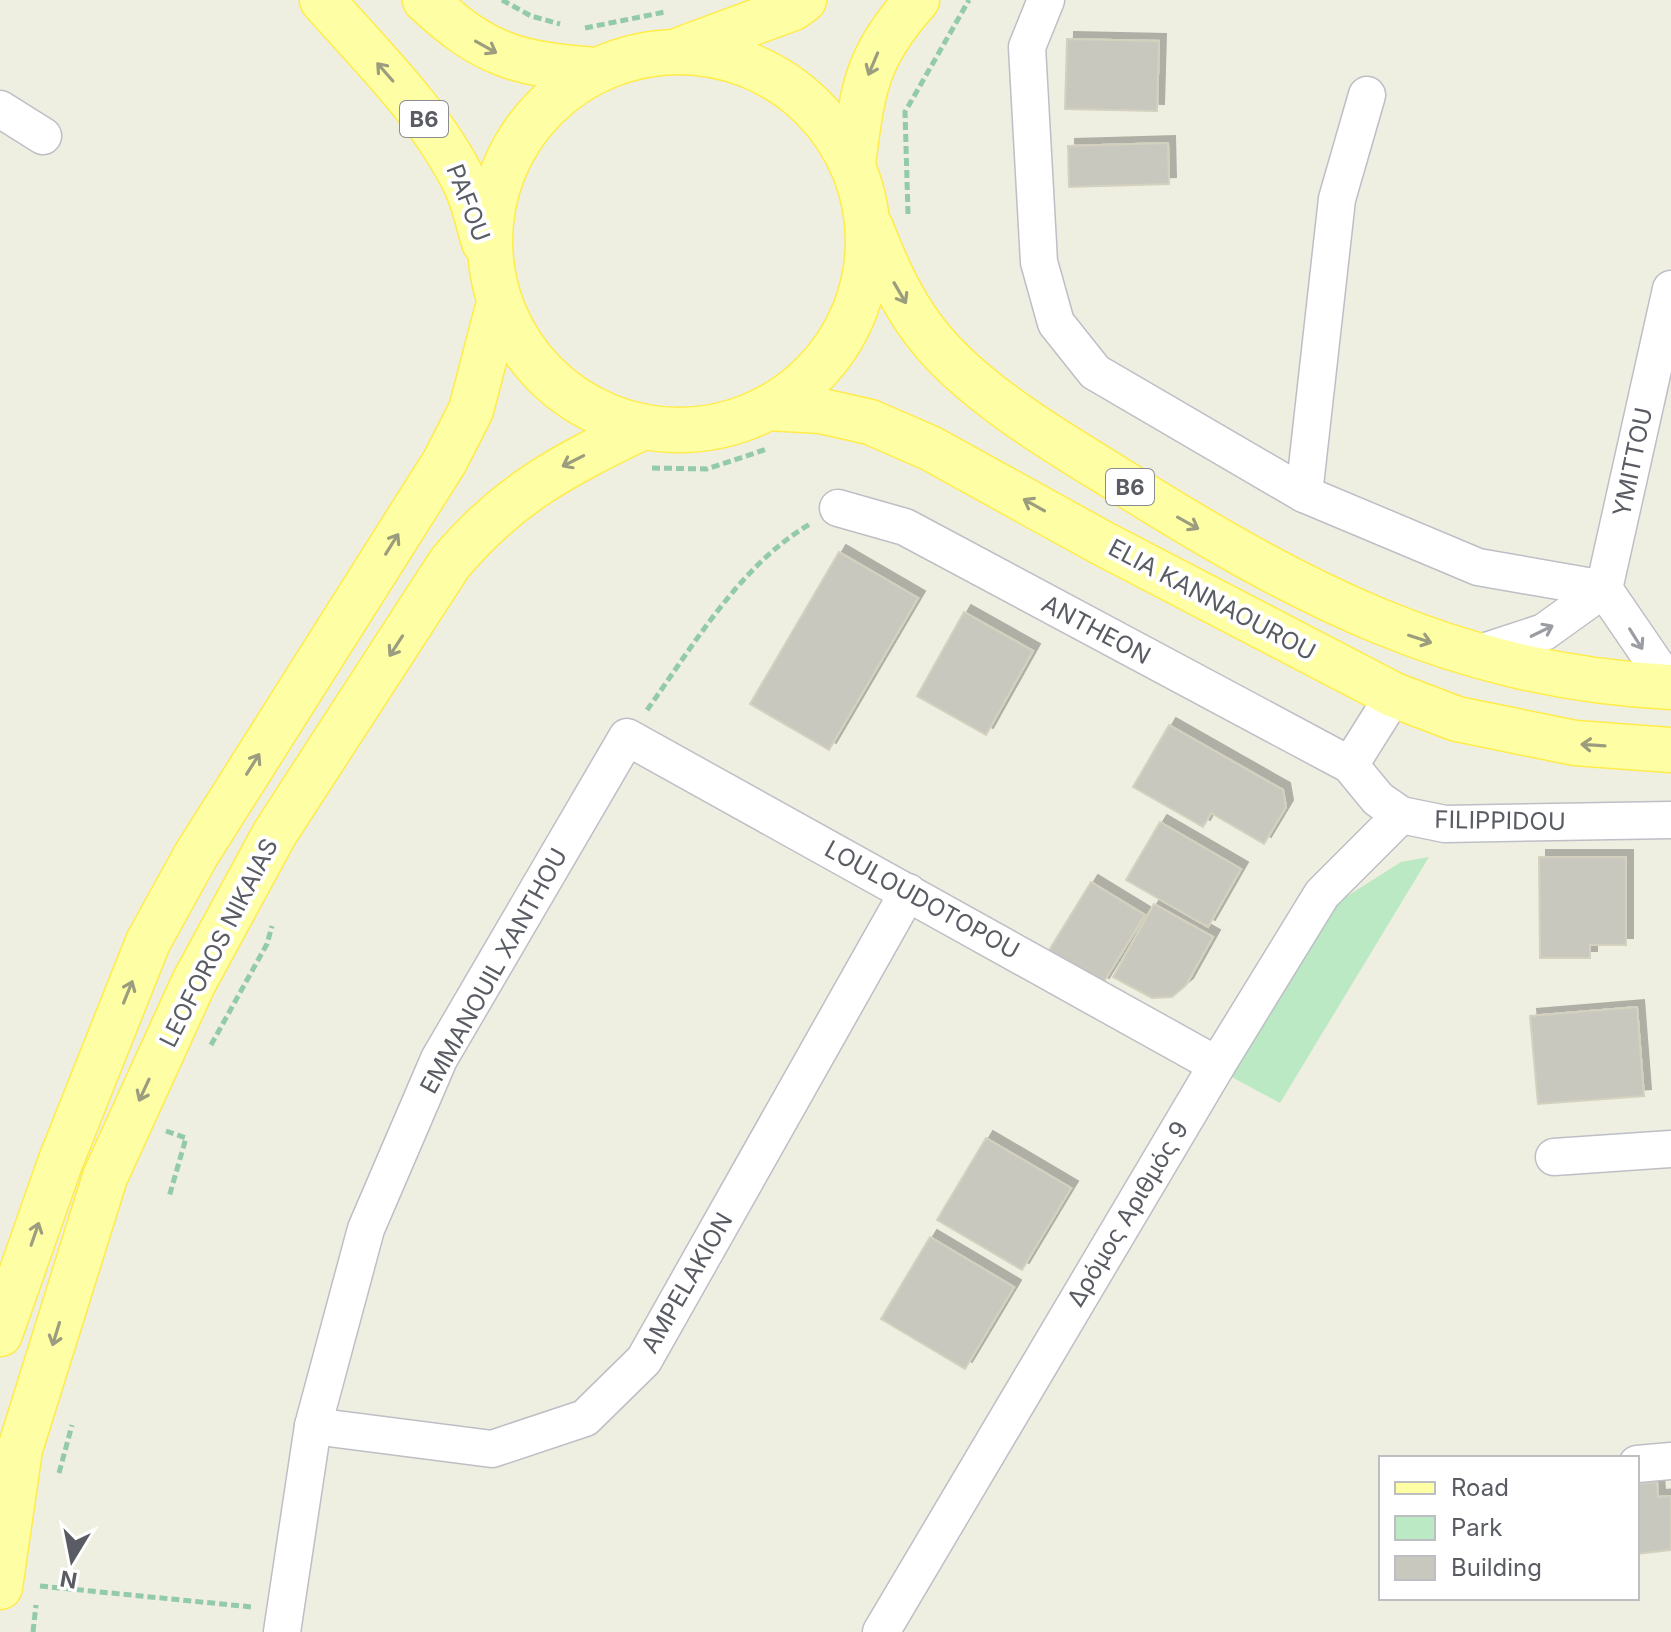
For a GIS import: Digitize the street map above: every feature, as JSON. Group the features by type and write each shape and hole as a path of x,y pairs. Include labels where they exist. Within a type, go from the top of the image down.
{"main road":[{"name":"PAFOU","path":"322,0 411,101 448,152 467,187 490,259"},
{"name":"B6","path":"425,0 460,32 503,56 538,65 595,70"},
{"path":"678,31 793,8 804,0"},
{"path":"853,163 870,65 892,28 917,0"},
{"name":"B6","path":"869,222 861,296 845,331 827,361 772,427 708,428 646,448 554,384 522,348 499,303 490,259 491,213 510,156 525,129 557,95 595,70 635,57 678,31 781,81 823,117 853,163 869,222 890,274 935,344 975,381 1045,432 1173,514 1314,593 1407,635 1471,656 1600,683 1671,687"},
{"path":"0,1334 60,1163 148,942 196,855 445,461 471,410 499,303"},
{"name":"ELIA KANNAOUROU","path":"772,427 821,411 870,422 930,448 1102,543 1394,695 1457,719 1546,737 1671,750"},
{"name":"LEOFOROS NIKAIAS","path":"20,1586 20,1449 105,1177 194,982 275,833 450,563 479,529 512,499 555,471 646,448"}],"street":[{"path":"1046,0 1027,47 1039,262 1056,323 1095,372 1304,494 1478,567 1604,589 1671,687"},
{"path":"1304,494 1337,199 1367,95"},
{"path":"0,109 43,136"},
{"name":"YMITTOU","path":"1604,589 1671,289"},
{"name":"ANTHEON","path":"838,508 905,527 1350,765"},
{"path":"1471,656 1544,632 1604,589"},
{"path":"1350,765 1394,695"},
{"name":"LOULOUDOTOPOU","path":"627,737 1217,1065"},
{"name":"EMMANOUIL XANTHOU","path":"284,1621 313,1426 366,1229 439,1059 627,737"},
{"name":"FILIPPIDOU","path":"1350,765 1378,799 1401,815 1445,824 1671,820"},
{"name":"Δρόμος Αριθμός 9","path":"881,1632 1217,1065 1322,894 1401,815"},
{"name":"AMPELAKION","path":"313,1426 492,1449 585,1418 644,1360 908,892"},
{"path":"1554,1157 1671,1149"},
{"path":"1639,1464 1671,1461"}],"path":[{"path":"502,0 531,16 567,26"},
{"path":"578,30 678,31"},
{"path":"646,448 707,469 772,427"},
{"path":"627,737 724,605 787,538 838,508"},
{"path":"205,1056 267,944 274,918"},
{"path":"159,1141 167,1118"},
{"path":"163,1130 186,1138 169,1197"},
{"path":"56,1485 76,1411"},
{"path":"20,1586 42,1571"},
{"path":"20,1586 284,1621"},
{"path":"20,1586 33,1632"}],"green space":[{"path":"1429,857 1280,1103 1230,1076 1330,907 1401,862"}],"building":[{"path":"1067,39 1159,41 1157,111 1065,109"},
{"path":"1168,143 1169,184 1069,187 1068,146"},
{"path":"839,552 918,598 829,750 750,704"},
{"path":"964,612 1033,651 986,735 917,696"},
{"path":"1169,725 1283,790 1286,807 1264,844 1211,813 1203,827 1133,787"},
{"path":"1160,822 1241,869 1208,927 1126,880"},
{"path":"1539,857 1626,857 1626,945 1590,945 1590,958 1540,958"},
{"path":"1091,882 1145,915 1102,985 1048,952"},
{"path":"1154,904 1213,937 1186,985 1172,997 1152,998 1113,977"},
{"path":"1637,1007 1644,1096 1538,1104 1530,1016"},
{"path":"986,1138 1071,1188 1022,1270 937,1220"},
{"path":"930,1237 1014,1287 965,1369 881,1319"},
{"path":"1657,1482 1658,1497 1671,1496 1671,1550 1639,1554 1639,1484"}]}
